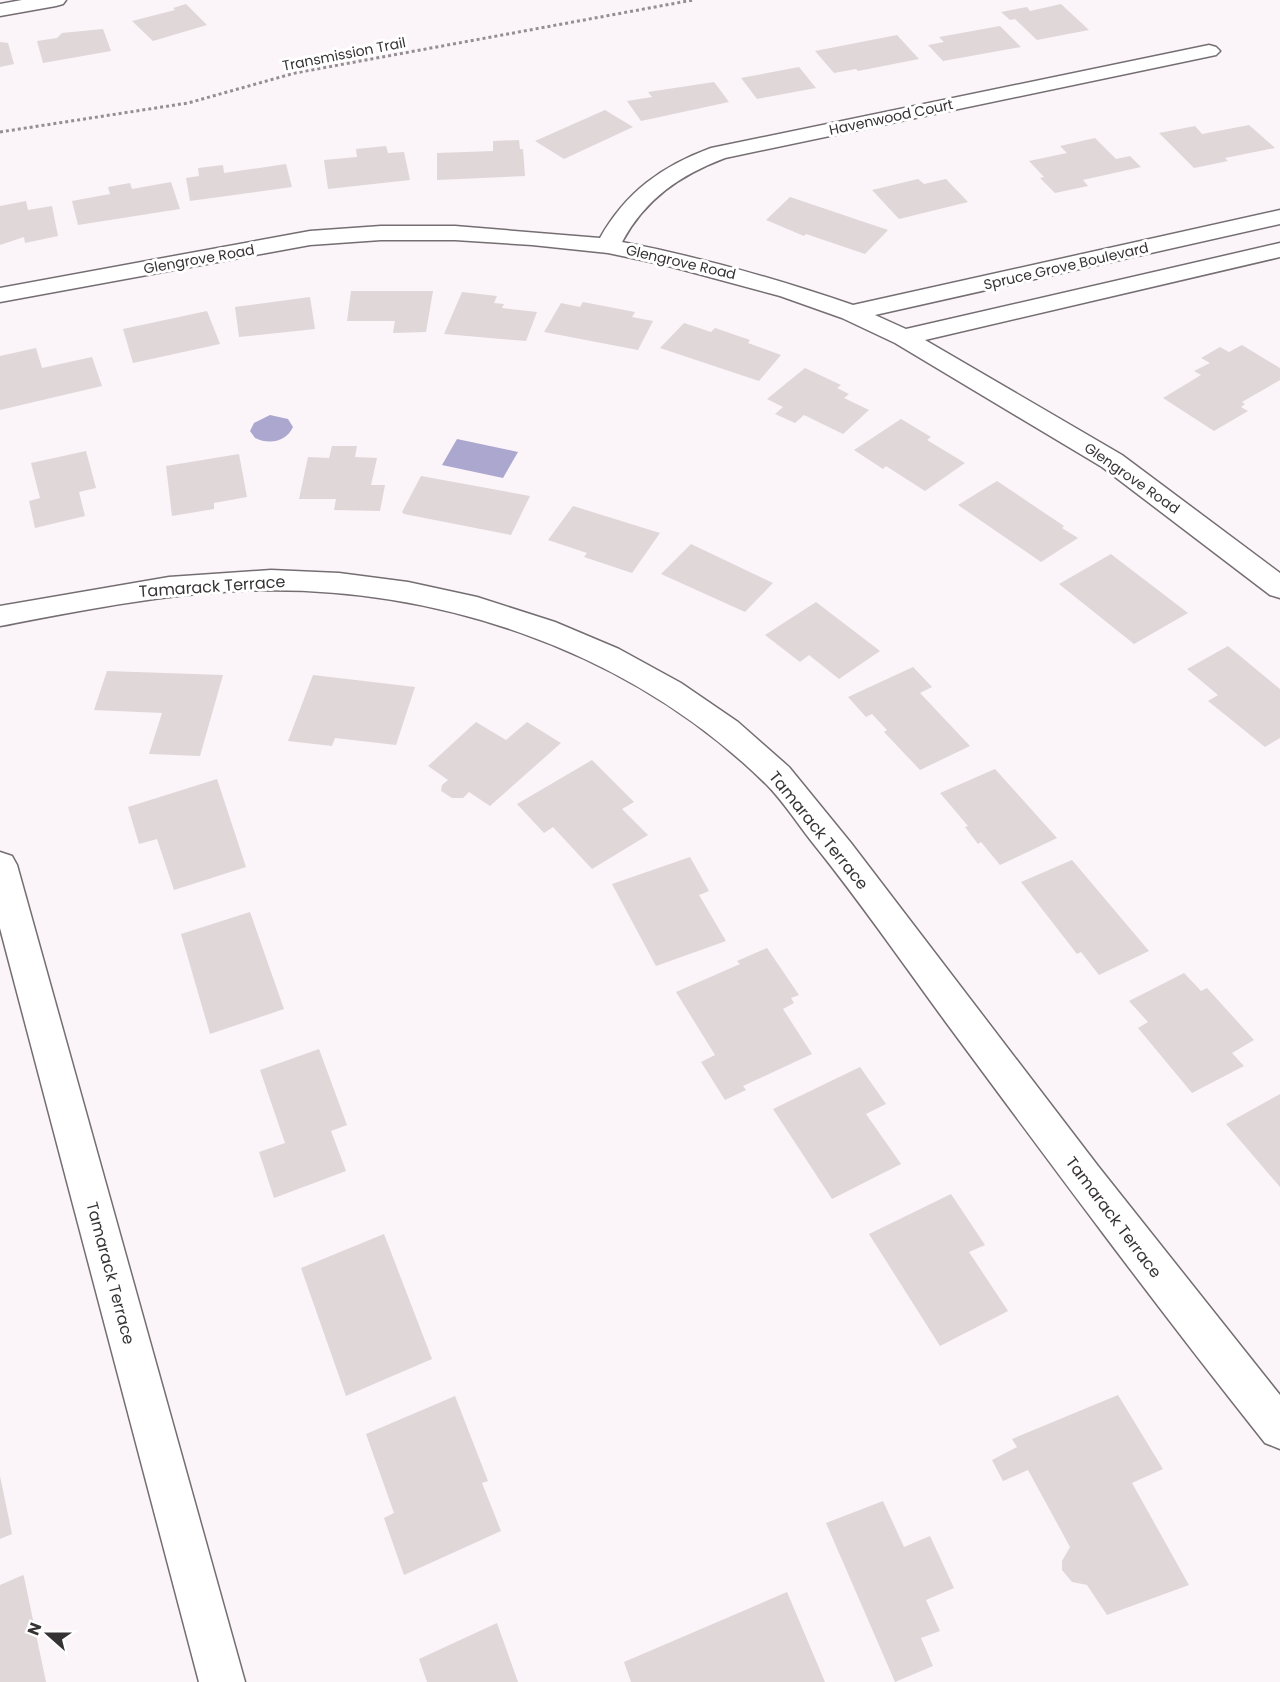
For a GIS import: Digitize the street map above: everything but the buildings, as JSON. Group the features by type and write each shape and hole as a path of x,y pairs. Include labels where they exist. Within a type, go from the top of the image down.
{"street":[{"path":"0,10 56,0"},
{"name":"Havenwood Court","path":"608,246 626,214 656,183 683,167 718,153 1209,51"},
{"name":"Spruce Grove Boulevard","path":"851,313 1280,217"},
{"name":"Glengrove Road","path":"0,295 310,238 381,233 454,234 608,246 726,272 851,313 904,338 1112,461 1280,588"},
{"name":"Spruce Grove Boulevard","path":"904,338 942,327 1280,250"},
{"name":"Tamarack Terrace","path":"0,616 104,594 190,585 270,580 343,583 415,594 493,614 558,635 629,667 705,713 778,777 842,854 969,1027 1201,1332 1280,1428"},
{"name":"Tamarack Terrace","path":"0,865 222,1682"}],"path":[{"name":"Transmission Trail","path":"0,132 188,103 295,73 693,0"}],"shaded area":[{"path":"270,415 288,419 293,427 290,432 277,441 271,442 255,438 250,431 254,423"},
{"path":"457,439 518,452 503,478 442,465"}]}
